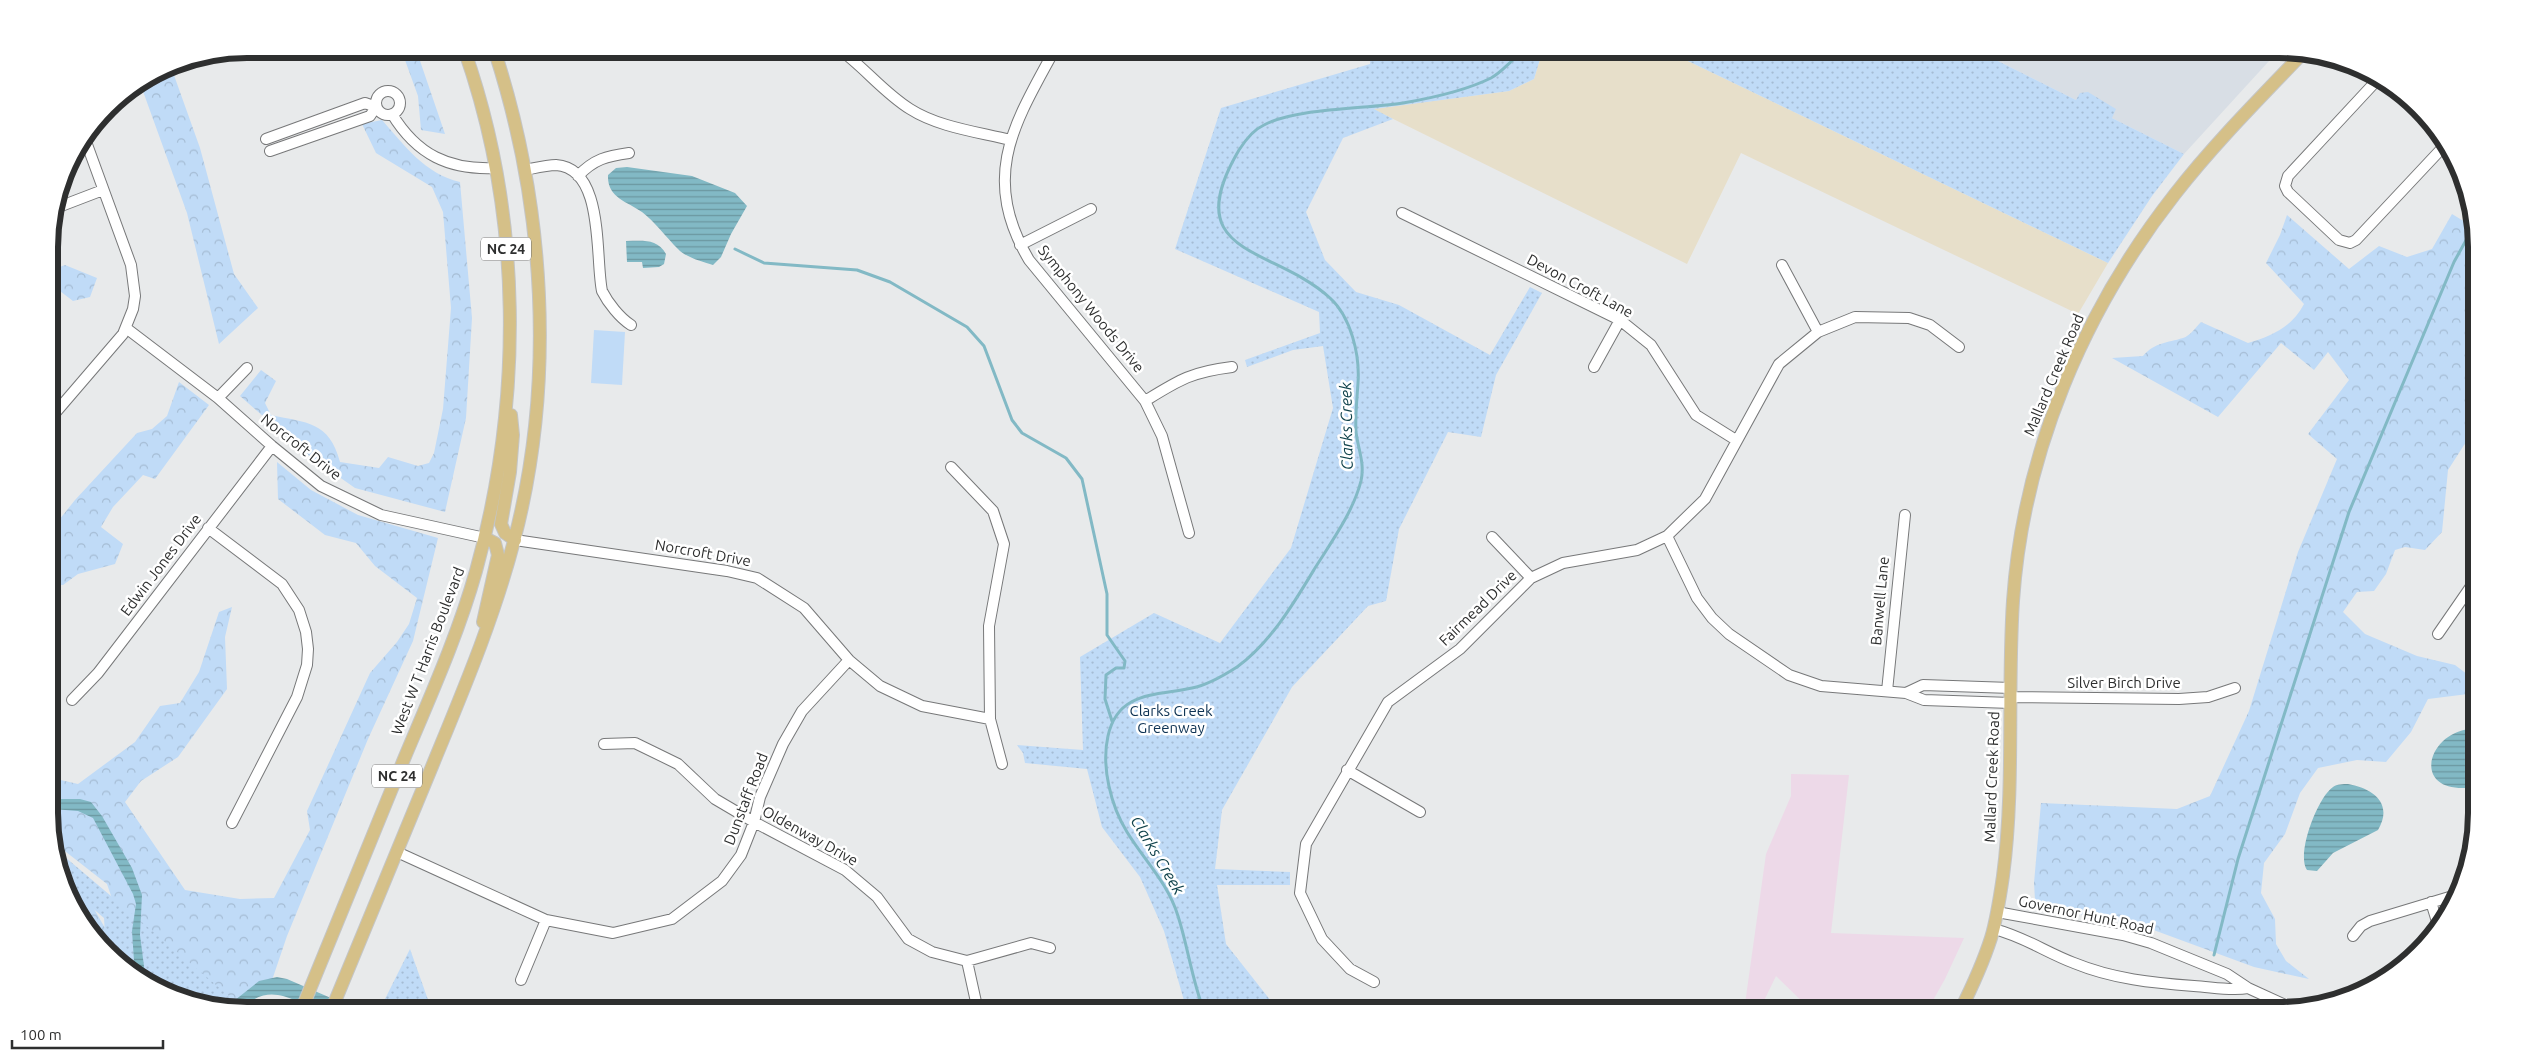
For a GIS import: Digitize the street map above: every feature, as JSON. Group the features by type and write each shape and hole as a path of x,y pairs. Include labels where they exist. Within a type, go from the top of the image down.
{"main road":[{"name":"West W T Harris Boulevard","path":"304,1002 443,666 475,574 501,453 510,347 508,260 495,168 482,110 467,58"},
{"name":"NC 24","path":"335,1002 478,654 502,586 515,540 528,471 538,373 537,262 525,170 507,91 497,58"},
{"name":"Mallard Creek Road","path":"1964,1002 1982,962 1994,928 1997,912 2008,816 2013,600 2025,512 2046,433 2078,354 2115,282 2164,209 2225,135 2297,58"},
{"path":"508,383 513,436 501,524 504,533 515,540"},
{"path":"478,654 498,555 495,543 484,538"}],"street":[{"path":"849,58 895,99 917,114 1010,140"},
{"name":"Symphony Woods Drive","path":"1050,58 1023,107 1010,140 1004,179 1006,200 1020,245 1041,276 1145,400 1162,436 1188,533"},
{"path":"2374,83 2288,176 2285,186 2288,192 2340,240 2350,243 2356,240 2441,150"},
{"path":"266,139 365,103 376,107 384,115 392,114 400,105 399,97 393,91 381,92 376,99 376,107 370,116 270,152"},
{"path":"392,114 410,138 438,159 470,169 495,168"},
{"path":"58,410 115,345 126,328 133,309 134,280 87,145"},
{"path":"578,176 592,162 625,151"},
{"path":"525,170 556,166 578,176 586,185 592,200 602,291 607,301 622,316 633,321"},
{"path":"62,206 103,190"},
{"path":"1020,245 1091,209"},
{"name":"Devon Croft Lane","path":"1402,213 1620,320 1651,345 1696,415 1736,440"},
{"path":"1782,265 1818,332"},
{"name":"Fairmead Drive","path":"1374,982 1350,969 1322,939 1300,893 1306,844 1347,770 1388,702 1460,649 1530,578 1563,564 1637,550 1667,536 1705,499 1779,364 1818,332 1855,318 1909,318 1930,325 1959,347"},
{"path":"1594,367 1620,320"},
{"name":"Norcroft Drive","path":"126,328 218,398 321,486 363,508 403,522 484,538"},
{"path":"1145,400 1196,372 1232,366"},
{"path":"218,398 247,368"},
{"name":"Edwin Jones Drive","path":"72,700 98,673 272,446"},
{"path":"951,467 993,511 1004,544 989,626 990,719 1002,764"},
{"name":"Banwell Lane","path":"1887,691 1905,514"},
{"path":"208,528 282,584 299,610 304,624 308,648 305,673 297,697 232,823"},
{"name":"Silver Birch Drive","path":"1667,536 1697,598 1712,618 1729,634 1767,662 1789,675 1821,686 1906,692 1924,700 2011,696 2179,699 2208,697 2236,688"},
{"path":"1492,537 1530,578"},
{"name":"Norcroft Drive","path":"515,540 717,569 757,578 804,608 848,660 880,686 922,706 990,719"},
{"path":"2438,634 2468,591"},
{"name":"Dunstaff Road","path":"397,852 546,920 613,933 672,919 722,880 741,855 754,822 760,797 784,744 802,711 848,660"},
{"name":"Silver Birch Drive","path":"1906,692 1923,685 2011,696"},
{"name":"Oldenway Drive","path":"604,744 635,743 678,764 715,798 754,822 845,870 877,897 908,939 932,952 967,961"},
{"path":"1347,770 1420,812"},
{"path":"2353,936 2361,926 2370,921 2448,897"},
{"path":"2431,902 2436,919"},
{"name":"Governor Hunt Road","path":"1997,912 2138,939 2205,963 2234,977 2248,988 2279,1002"},
{"path":"521,980 546,920"},
{"name":"Governor Hunt Road","path":"1994,928 2021,936 2073,963 2112,976 2164,983 2233,989 2248,988"},
{"path":"976,1002 967,961 1031,943 1050,948"}],"shaded area":[{"path":"1540,58 1682,58 2108,263 2078,314 1741,153 1687,264 1373,109 1509,91 1534,79"},
{"path":"1992,58 2272,58 2184,154"},
{"path":"627,167 692,176 735,193 747,206 731,234 721,257 713,265 694,259 681,252 647,216 614,194 608,175 616,168"},
{"path":"626,241 643,241 658,245 666,254 664,264 659,267 643,268 642,262 627,262"},
{"path":"2468,730 2468,787 2455,788 2441,783 2433,774 2431,763 2435,752 2443,741 2455,733"},
{"path":"1791,774 1849,775 1831,933 1964,938 1932,1002 1803,1002 1776,976 1763,1002 1745,1002 1766,854 1791,796"},
{"path":"2348,784 2365,789 2378,798 2383,812 2378,830 2333,853 2317,871 2307,870 2304,863 2304,852 2315,814 2327,793 2333,787"},
{"path":"58,799 80,799 91,802 102,816 132,868 142,895 140,935 145,973 134,966 132,931 136,904 133,894 93,818 78,811 58,809"},
{"path":"277,977 287,979 340,1002 299,1002 282,996 272,995 262,996 250,1002 233,1002 259,981"}],"green space":[{"path":"404,58 419,58 445,134 421,130 418,96"},
{"name":"Clarks Creek Greenway","path":"1370,58 1386,58 1387,60 1394,58 1540,58 1534,79 1509,91 1374,109 1393,119 1343,138 1306,212 1325,260 1356,292 1399,305 1490,355 1530,287 1542,293 1496,375 1481,437 1448,432 1399,529 1386,601 1368,606 1292,687 1222,810 1215,869 1290,872 1290,885 1217,885 1226,944 1272,1002 1184,1002 1164,931 1140,877 1102,827 1087,769 1025,763 1023,753 1017,745 1083,750 1080,657 1154,613 1220,643 1291,548 1333,408 1323,346 1293,350 1247,367 1245,360 1320,333 1319,312 1175,249 1221,108 1370,64"},
{"path":"1682,58 1992,58 2076,100 2080,93 2088,92 2116,109 2112,118 2184,154 2152,196 2108,263"},
{"path":"173,72 200,148 234,274 258,308 219,344 187,213 142,88"},
{"path":"382,120 407,148 426,165 448,178 460,182 472,318 466,418 445,512 355,488 305,453 240,396 261,370 276,381 265,403 271,415 306,423 323,431 330,438 340,462 379,468 388,457 418,466 429,463 434,453 443,409 451,308 443,212 432,187 376,153 362,124"},
{"path":"2452,214 2466,223 2468,247 2468,439 2448,470 2442,532 2425,550 2405,547 2395,550 2386,574 2374,591 2357,592 2343,612 2365,634 2417,656 2455,665 2468,675 2468,694 2428,699 2411,732 2386,762 2357,760 2318,768 2300,793 2285,834 2264,863 2261,893 2275,919 2276,944 2286,961 2309,979 2254,967 2140,925 2044,908 2035,900 2034,883 2041,803 2177,809 2210,796 2249,711 2298,552 2337,459 2308,434 2349,380 2328,352 2314,370 2281,343 2218,417 2112,358 2143,356 2157,345 2186,337 2201,322 2248,343 2273,334 2287,325 2294,319 2304,304 2266,263 2280,235 2287,215 2349,269 2379,246 2407,257 2432,249"},
{"path":"65,265 97,278 90,297 73,301 58,290 58,268"},
{"path":"594,330 625,332 622,385 591,383"},
{"path":"179,382 209,405 155,479 143,475 113,507 101,527 123,544 115,564 78,574 63,585 58,585 58,521 75,500 137,433 152,429 167,416"},
{"path":"277,462 311,490 358,515 438,538 413,641 368,739 287,936 269,989 250,1002 222,1001 198,996 171,987 122,928 107,884 61,848 58,826 58,779 78,784 135,742 160,706 180,703 199,672 219,612 232,607 225,637 227,689 178,757 141,781 125,802 185,890 240,899 274,898 310,830 307,811 370,673 397,642 409,624 417,598 375,566 356,543 325,535 278,499"},
{"path":"62,855 235,1002 198,996 174,988 141,971 105,939 104,918 75,894"},
{"path":"70,880 86,895 105,928 106,940 89,919"},
{"path":"410,949 429,1002 384,1002"}],"waterway":[{"name":"Clarks Creek","path":"1201,1002 1174,904 1162,882 1127,832 1116,810 1107,773 1106,748 1108,736 1113,721 1121,710 1130,703 1141,698 1198,687 1210,682 1237,667 1261,646 1290,608 1341,526 1353,504 1362,474 1361,456 1356,432 1358,372 1356,349 1344,315 1330,298 1307,281 1240,245 1225,230 1219,211 1223,185 1239,150 1253,132 1264,125 1294,115 1403,103 1448,94 1491,78 1516,58"},
{"path":"2214,955 2238,859 2349,512 2454,262 2467,238"},
{"path":"735,249 764,263 857,270 890,282 967,327 984,346 1012,420 1022,433 1066,458 1082,479 1107,594 1107,635 1125,661 1124,668 1116,668 1106,675 1105,699 1112,721"}]}
